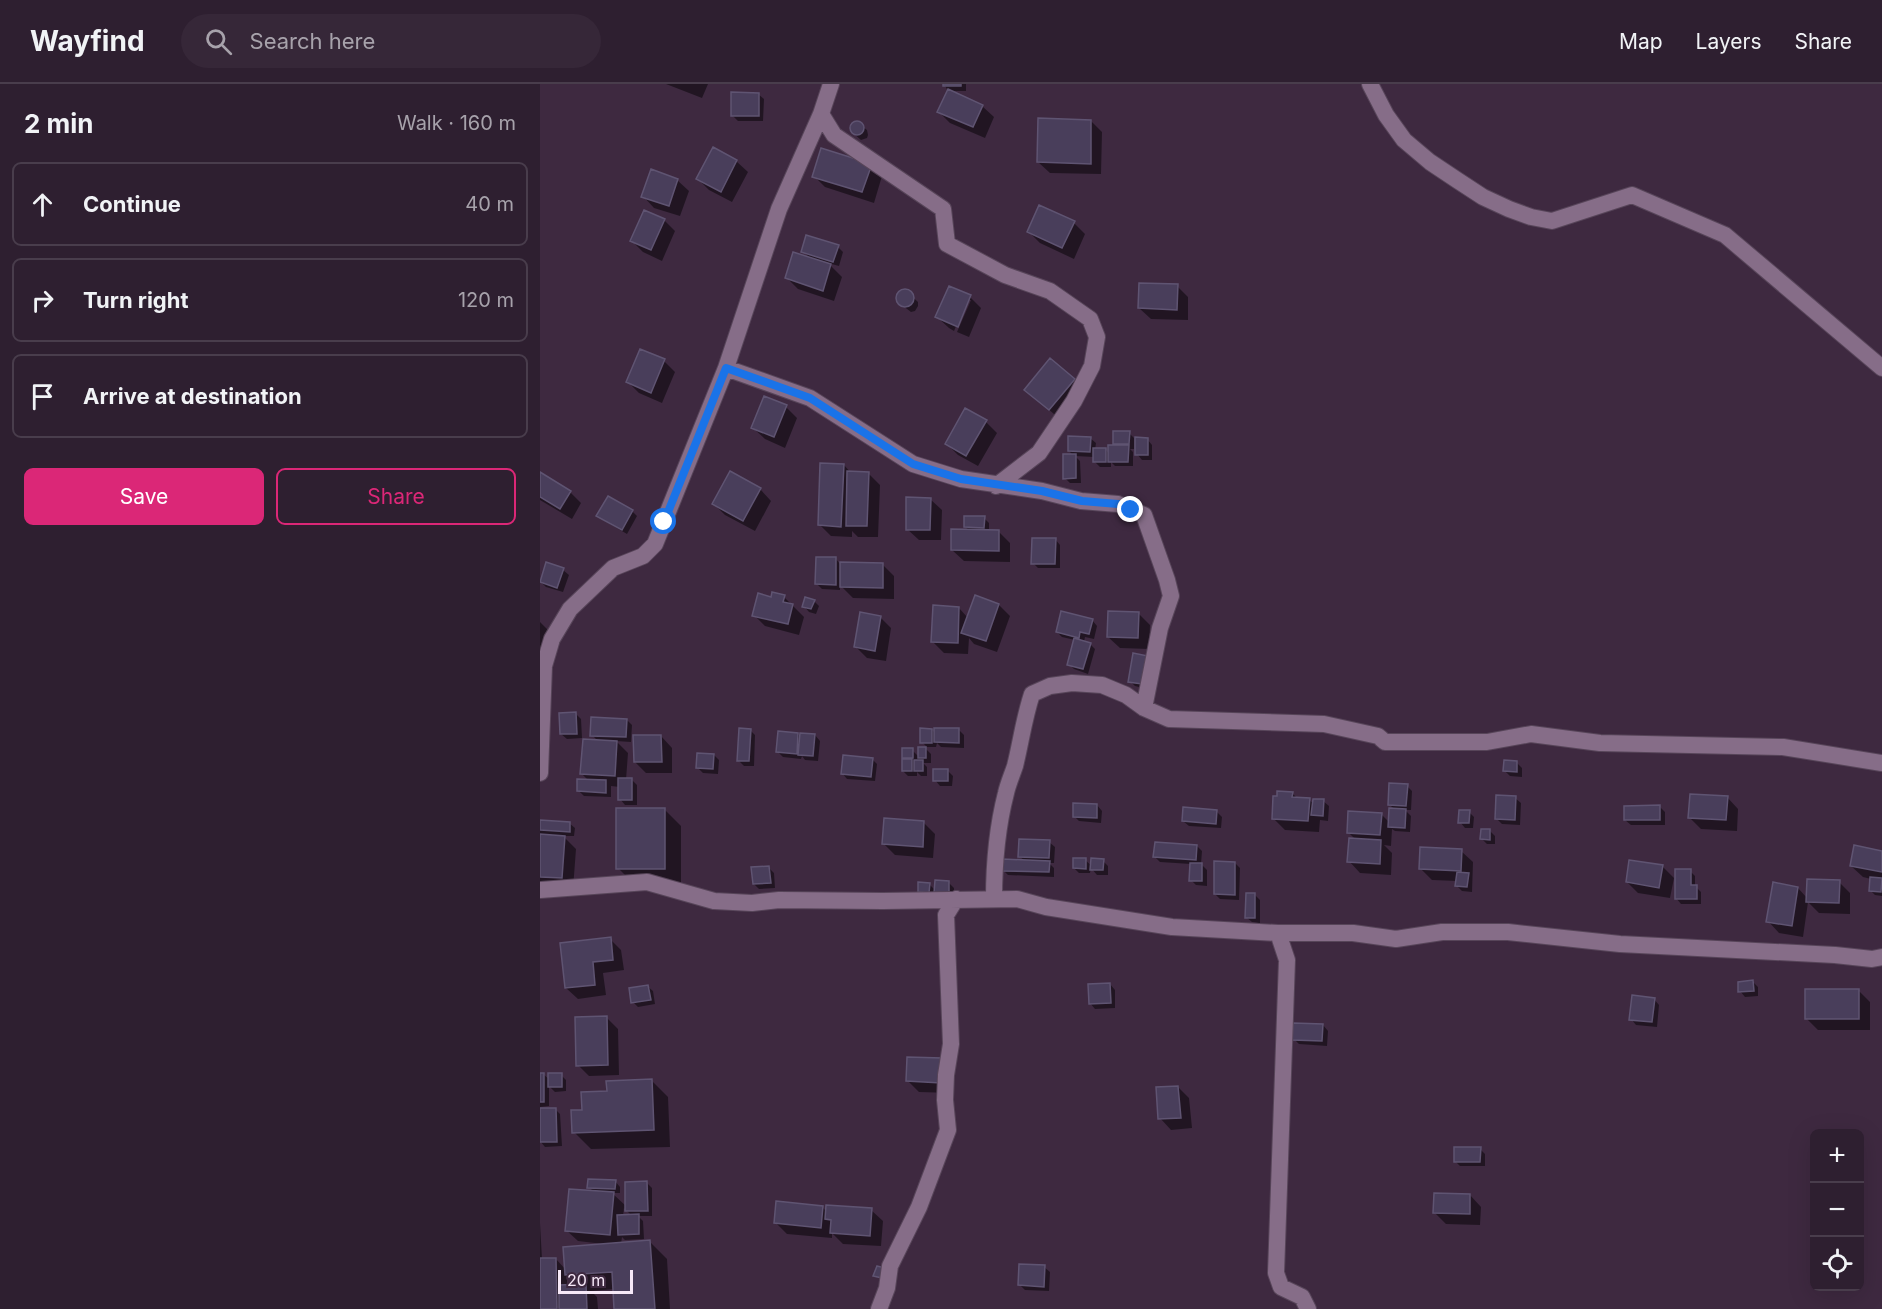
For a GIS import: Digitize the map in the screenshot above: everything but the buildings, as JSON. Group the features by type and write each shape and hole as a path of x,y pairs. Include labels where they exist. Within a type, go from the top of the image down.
{"street":[{"path":"540,773 544,666 552,639 570,609 613,568 643,556 655,544 726,368 779,209 821,114 831,84"},
{"path":"1370,84 1386,115 1404,140 1430,162 1483,197 1531,217 1552,220 1632,195 1725,235 1882,368"},
{"path":"821,114 834,135 943,208 947,244 1005,274 1050,291 1090,319 1097,337 1092,366 1074,401 1039,453 996,486"},
{"path":"726,368 810,398 913,464 961,479 996,486 1042,491 1082,501 1118,504 1144,515 1171,596 1160,628 1144,708"},
{"path":"994,898 994,860 1000,818 1032,694 1050,686 1072,682 1102,686 1126,695 1144,708 1169,719 1324,724 1378,736 1385,742 1487,742 1532,734 1600,743 1783,747 1882,763"},
{"path":"540,890 647,882 714,901 1017,898 1046,907 1172,927 1278,933 1353,933 1396,939 1442,932 1508,932 1620,944 1872,959 1882,957"},
{"path":"879,1309 887,1288 890,1266 919,1207 948,1130 945,1100 951,1044 946,915 956,898"},
{"path":"1278,933 1287,960 1275,1273 1281,1287 1302,1297 1308,1309"}],"route":[{"path":"664,522 726,368 810,398 913,464 961,479 1042,491 1082,501 1118,504 1131,510"}]}
